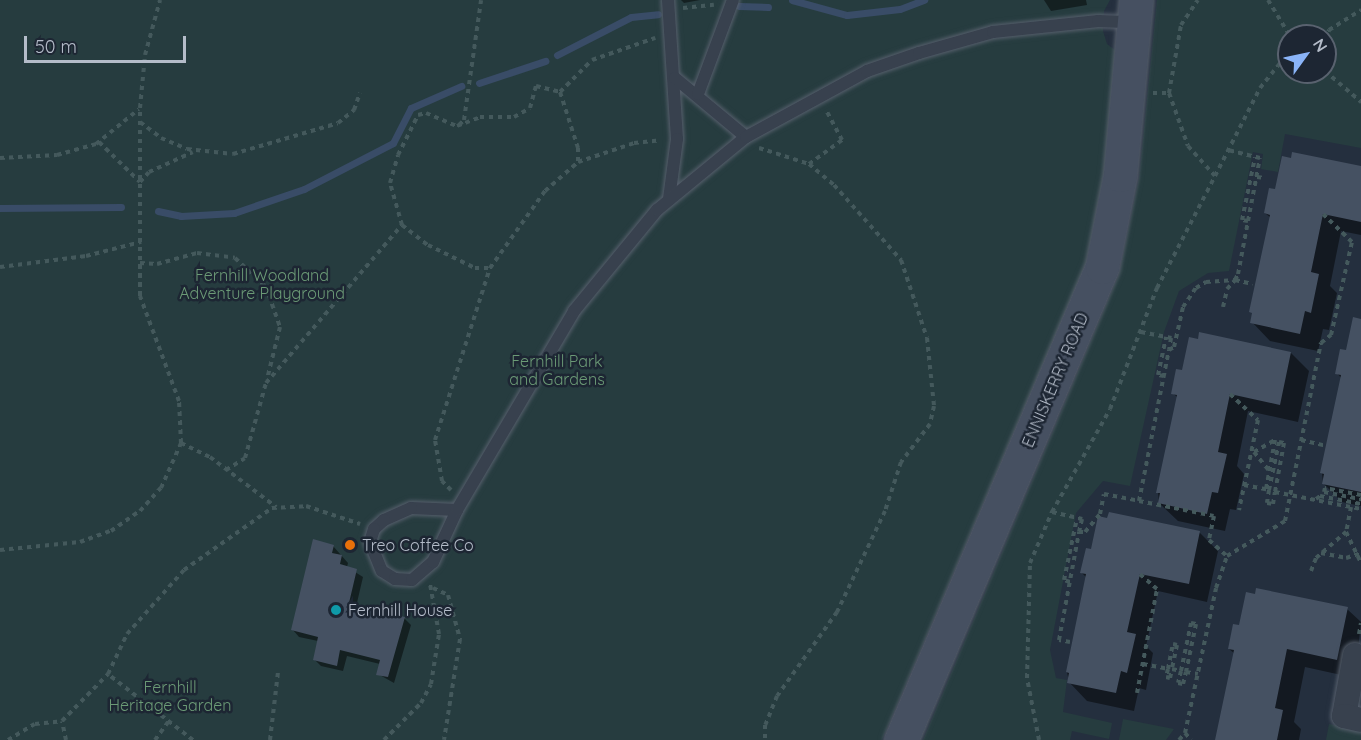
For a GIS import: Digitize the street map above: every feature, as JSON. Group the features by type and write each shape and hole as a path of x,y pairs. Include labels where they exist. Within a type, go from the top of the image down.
{"main road":[{"name":"ENNISKERRY ROAD","path":"901,740 1092,296 1113,223 1135,11"}],"street":[{"path":"1346,717 1354,655"}],"lane":[{"path":"698,94 733,2"},
{"path":"668,5 675,78 677,139 668,200"},
{"path":"460,505 411,508 396,513 374,529 370,542 382,571 395,579 412,580 422,574 433,562 460,505 574,311 668,200 746,137 822,93 867,71 993,32 1098,21 1135,11"},
{"path":"675,78 698,94 746,137"}],"path":[{"path":"0,550 80,542 119,526 161,488 181,443 178,401 144,313 140,262 140,108 145,55 160,0"},
{"path":"458,126 464,120 481,0"},
{"path":"1198,0 1181,25 1169,93 1188,146 1215,176"},
{"path":"1268,0 1283,24"},
{"path":"668,5 733,2"},
{"path":"1337,25 1361,10"},
{"path":"560,92 592,60 645,40 671,36"},
{"path":"1039,740 1027,678 1027,592 1030,563 1052,512 1110,409 1157,288 1260,88 1277,67"},
{"path":"1337,81 1361,102"},
{"path":"490,268 475,268 429,245 402,225 390,183 398,155 418,115 426,113 458,126 480,117 514,117 530,108 536,86 560,92"},
{"path":"1128,91 1169,93"},
{"path":"560,92 578,148 578,162"},
{"path":"140,122 161,138 196,151 232,154 338,123 354,110 360,93"},
{"path":"809,164 842,140 828,117 822,93"},
{"path":"0,158 57,155 99,142 140,108"},
{"path":"746,137 770,154 809,164 834,185 901,260 927,338 934,406 930,424 901,462 885,511 837,612 777,696 765,725 765,740"},
{"path":"460,505 442,481 435,440 490,268 545,192 578,162 634,143 677,139"},
{"path":"99,142 140,182"},
{"path":"1223,307 1227,289 1235,280 1260,158 1229,150"},
{"path":"140,182 149,172 196,151"},
{"path":"1248,221 1242,220 1255,157"},
{"path":"1257,177 1265,178"},
{"path":"1179,740 1185,733 1227,556 1285,521 1321,343 1331,335 1352,242 1323,214"},
{"path":"266,383 291,350 402,225"},
{"path":"0,267 86,256 141,242"},
{"path":"140,262 157,264 197,253 235,258 266,287 280,327 245,458 226,470"},
{"path":"1169,350 1174,347 1188,295 1206,282 1235,280 1253,284"},
{"path":"1139,501 1171,338 1141,332"},
{"path":"1164,376 1158,375 1166,337"},
{"path":"1230,394 1258,420 1239,510"},
{"path":"1253,451 1275,440 1267,503 1273,504 1284,443 1279,442 1271,473"},
{"path":"1301,440 1326,446"},
{"path":"181,443 226,470 276,507"},
{"path":"1253,451 1271,473"},
{"path":"1244,485 1268,490"},
{"path":"1325,488 1361,497 1324,492 1325,488"},
{"path":"1275,492 1361,509"},
{"path":"1080,532 1085,532 1096,519 1104,494 1214,516 1209,540 1227,556"},
{"path":"1316,500 1320,496 1361,504"},
{"path":"8,740 35,724 62,721 108,674 127,634 184,570 276,507 306,506 374,529"},
{"path":"1311,571 1321,553 1346,532 1351,507"},
{"path":"1052,512 1082,519 1059,640 1070,642"},
{"path":"1070,582 1064,580 1077,518"},
{"path":"1346,532 1359,554 1361,563"},
{"path":"1321,553 1346,558 1359,554"},
{"path":"1137,693 1157,589 1140,573"},
{"path":"422,574 433,588 448,595 460,639 444,740"},
{"path":"384,740 421,703 431,684 439,634 433,588"},
{"path":"1191,623 1196,624 1183,671 1191,623"},
{"path":"1173,644 1177,645 1170,669 1173,644"},
{"path":"1143,664 1198,674"},
{"path":"270,740 278,672"},
{"path":"108,674 193,740"},
{"path":"62,721 66,740"},
{"path":"155,740 162,738 168,721"},
{"path":"1185,733 1191,740"}],"green space":[{"name":"Fernhill Park and Gardens","path":"0,0 1110,0 1104,11 1103,31 1107,44 1115,50 1104,173 1086,263 882,740 0,740"},
{"path":"1157,0 1361,0 1361,148 1285,134 1278,172 1261,169 1263,154 1253,152 1229,271 1208,273 1179,291 1164,332 1130,486 1103,481 1076,513 1050,650 1056,678 1067,680 1063,712 1112,723 1109,739 1072,731 1070,740 923,740 1119,274 1139,177"},
{"path":"1123,719 1174,729 1166,740 1119,740"},
{"path":"1329,724 1361,730 1361,740 1326,740"}],"building":[{"path":"1292,152 1361,166 1361,222 1323,214 1311,272 1319,274 1311,313 1305,311 1300,334 1250,323 1252,313 1249,312 1270,215 1264,213 1269,188 1275,189 1282,156 1291,158"},
{"path":"1353,317 1361,319 1361,492 1322,484 1324,474 1320,473 1341,375 1335,374 1340,349 1346,350"},
{"path":"1199,332 1291,352 1280,405 1230,394 1218,452 1227,454 1218,493 1212,492 1207,514 1158,503 1160,493 1156,493 1177,395 1171,394 1176,369 1182,370 1189,337 1198,339"},
{"path":"1109,512 1200,531 1189,584 1140,574 1127,632 1136,634 1127,673 1121,671 1116,693 1067,683 1069,673 1066,672 1086,574 1080,573 1086,548 1091,549 1098,516 1107,518"},
{"name":"Fernhill House","path":"313,539 334,545 332,553 342,555 340,564 357,569 349,603 405,617 388,677 376,675 380,660 340,650 337,666 313,660 318,637 291,630"},
{"path":"1256,588 1348,607 1337,660 1287,649 1275,708 1283,710 1277,740 1215,740 1234,650 1228,649 1233,624 1239,625 1246,592 1255,594"}],"waterway":[{"path":"792,0 847,15 900,9 924,0"},
{"path":"739,6 768,7"},
{"path":"557,55 631,17 658,14"},
{"path":"479,83 545,61"},
{"path":"158,211 181,216 234,213 304,189 393,143 411,108 461,86"},
{"path":"0,208 121,207"}],"place":[{"name":"Treo Coffee Co","path":"350,545"},
{"name":"Fernhill House","path":"336,610"}],"park label":[{"name":"Fernhill Woodland Adventure Playground","path":"262,284"},
{"name":"Fernhill Heritage Garden","path":"170,696"}]}
